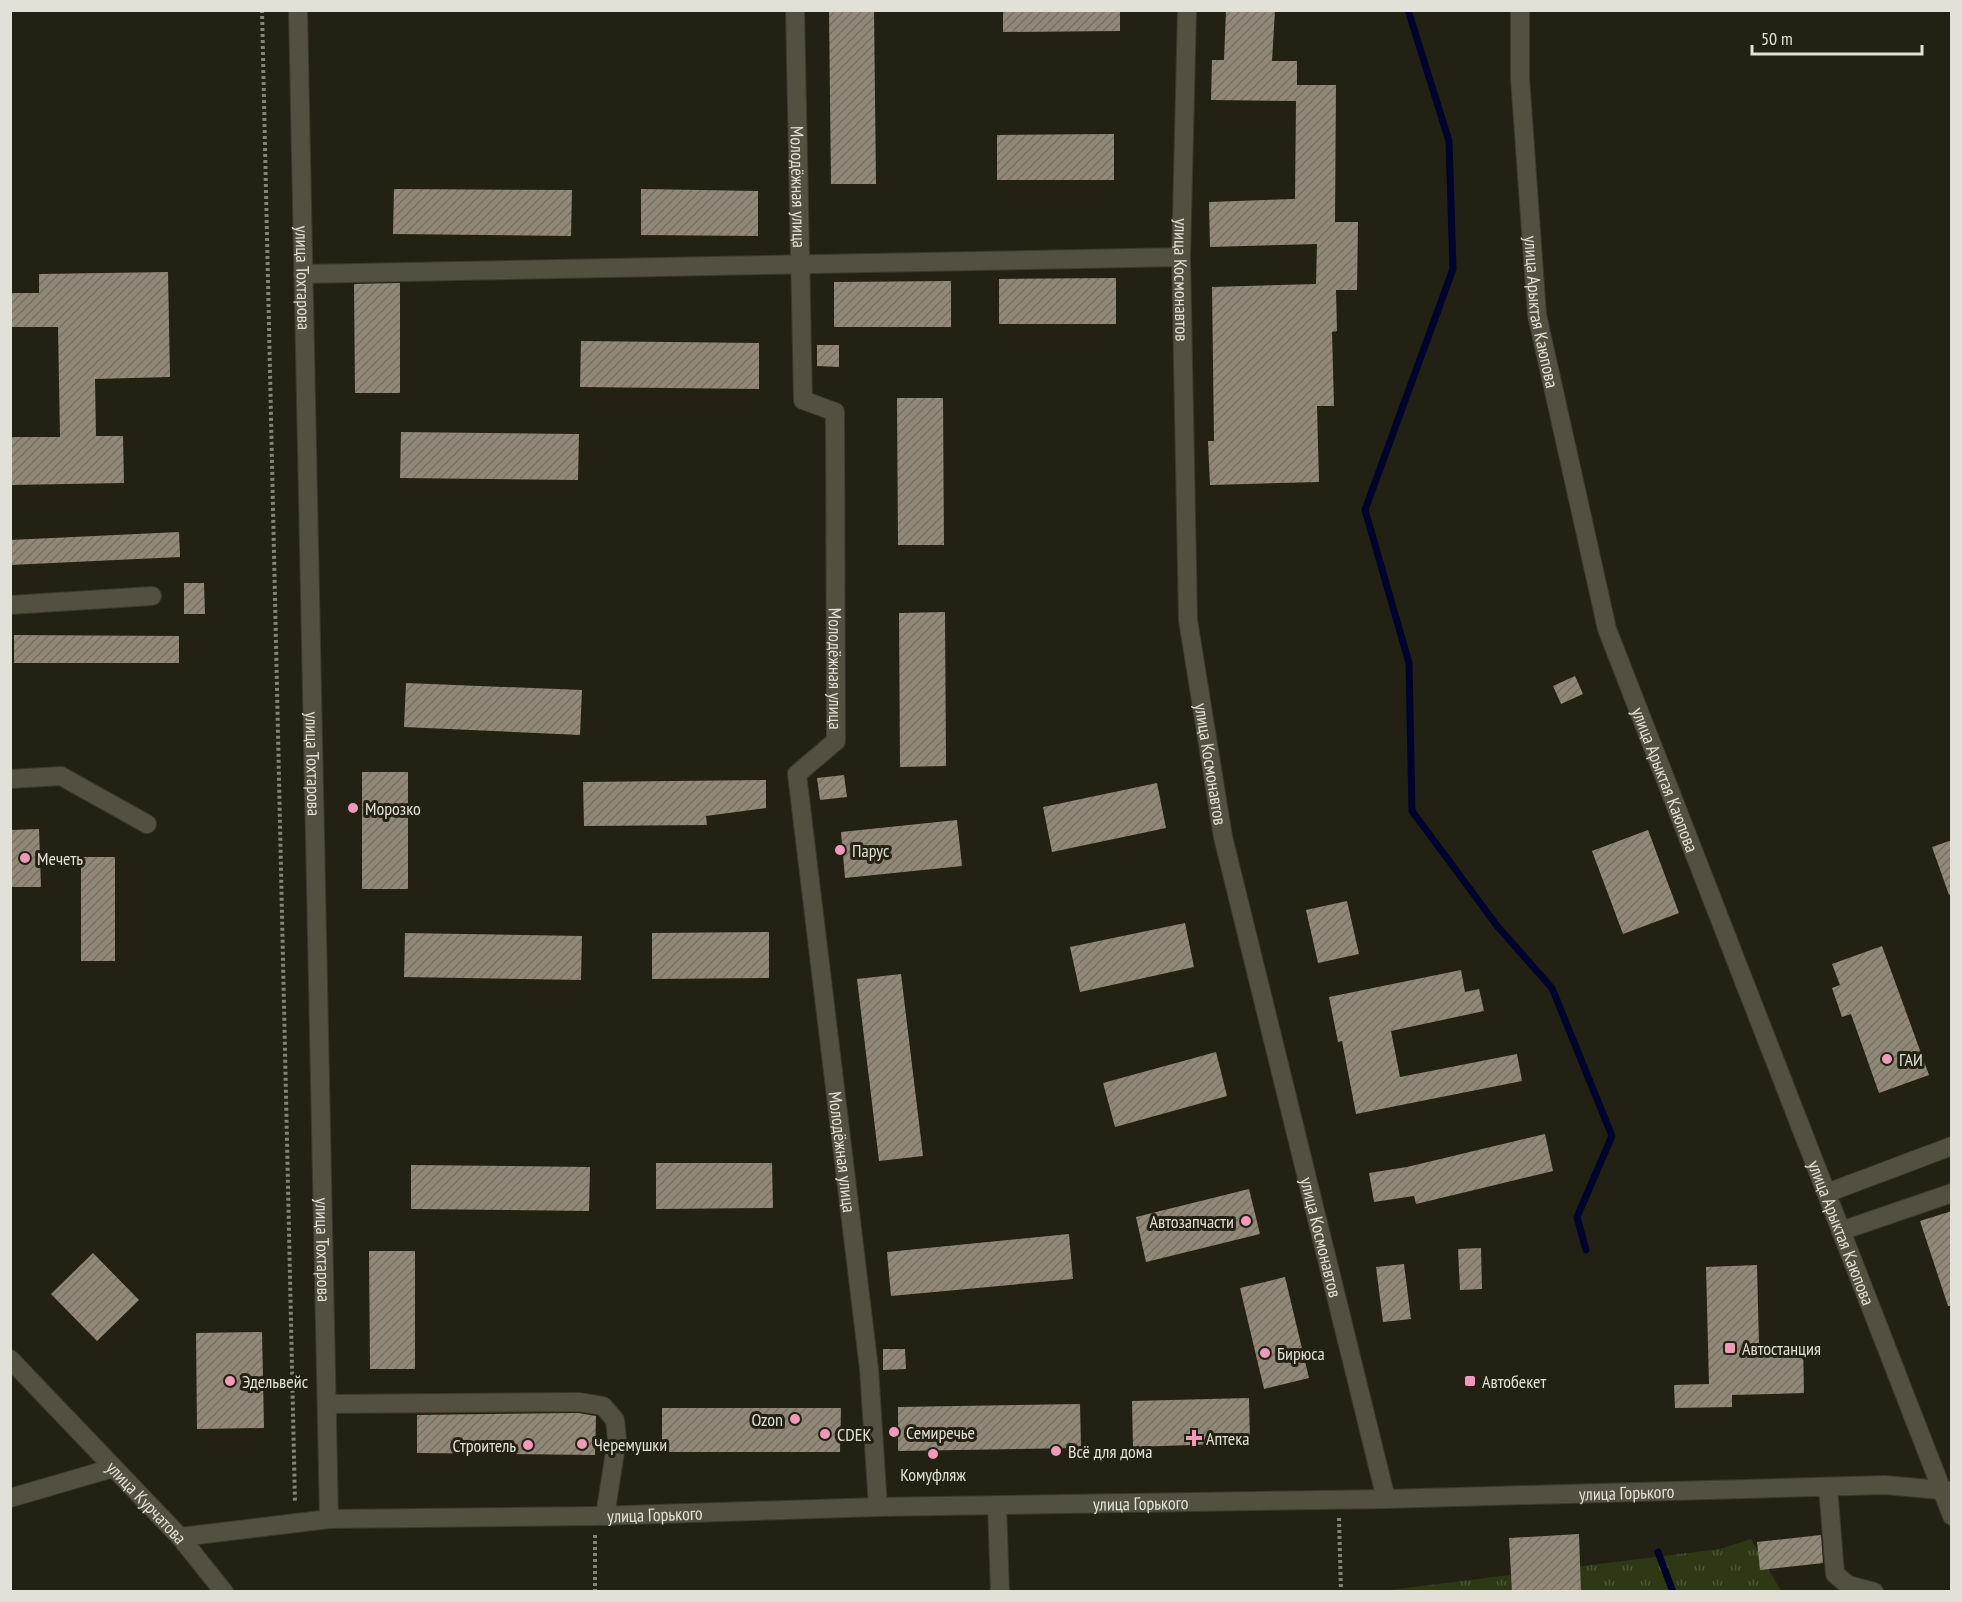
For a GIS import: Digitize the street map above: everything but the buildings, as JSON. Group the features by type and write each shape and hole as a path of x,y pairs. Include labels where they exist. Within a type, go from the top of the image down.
{"street":[{"name":"улица Тохтарова","path":"298,10 330,1519"},
{"name":"Молодёжная улица","path":"795,10 803,400 835,412 836,741 797,774 869,1370 878,1507"},
{"name":"улица Космонавтов","path":"1187,10 1181,257 1188,620 1223,837 1386,1499"},
{"name":"улица Арыктая Каюпова","path":"1520,10 1520,78 1538,315 1607,629 1841,1231 1946,1490 1952,1516"},
{"path":"303,274 1181,257"},
{"path":"10,604 152,596"},
{"path":"10,779 61,776 147,824"},
{"path":"1827,1194 1952,1146"},
{"path":"1841,1231 1952,1193"},
{"name":"улица Курчатова","path":"10,1359 180,1537 330,1519"},
{"path":"327,1404 579,1402 603,1406 615,1420 617,1439 600,1516"},
{"path":"10,1498 113,1468"},
{"name":"улица Горького","path":"330,1519 600,1516 878,1507 1386,1499 1885,1485 1946,1490"},
{"path":"1828,1487 1835,1574 1848,1585 1874,1592"},
{"path":"997,1505 1000,1592"},
{"path":"180,1537 224,1592"}],"path":[{"path":"262,10 296,1523"},
{"path":"1338,1500 1341,1592"},
{"path":"595,1592 600,1516"}],"green space":[{"path":"1751,1539 1781,1591 1374,1592 1720,1549"}],"waterway":[{"path":"1408,10 1449,141 1453,269 1365,510 1409,663 1412,811 1498,927 1552,988 1612,1136 1577,1217 1586,1250"},
{"path":"1658,1552 1673,1592"}],"place":[{"name":"Морозко","path":"353,808"},
{"name":"Парус","path":"840,850"},
{"name":"Мечеть","path":"25,858"},
{"name":"ГАИ","path":"1887,1059"},
{"name":"Автозапчасти","path":"1246,1221"},
{"name":"Автостанция","path":"1730,1348"},
{"name":"Бирюса","path":"1265,1353"},
{"name":"Эдельвейс","path":"230,1381"},
{"name":"Автобекет","path":"1470,1381"},
{"name":"Ozon","path":"795,1419"},
{"name":"Семиречье","path":"894,1432"},
{"name":"CDEK","path":"825,1434"},
{"name":"Аптека","path":"1194,1438"},
{"name":"Черемушки","path":"582,1444"},
{"name":"Строитель","path":"528,1445"},
{"name":"Всё для дома","path":"1056,1451"},
{"name":"Комуфляж","path":"933,1454"}]}
